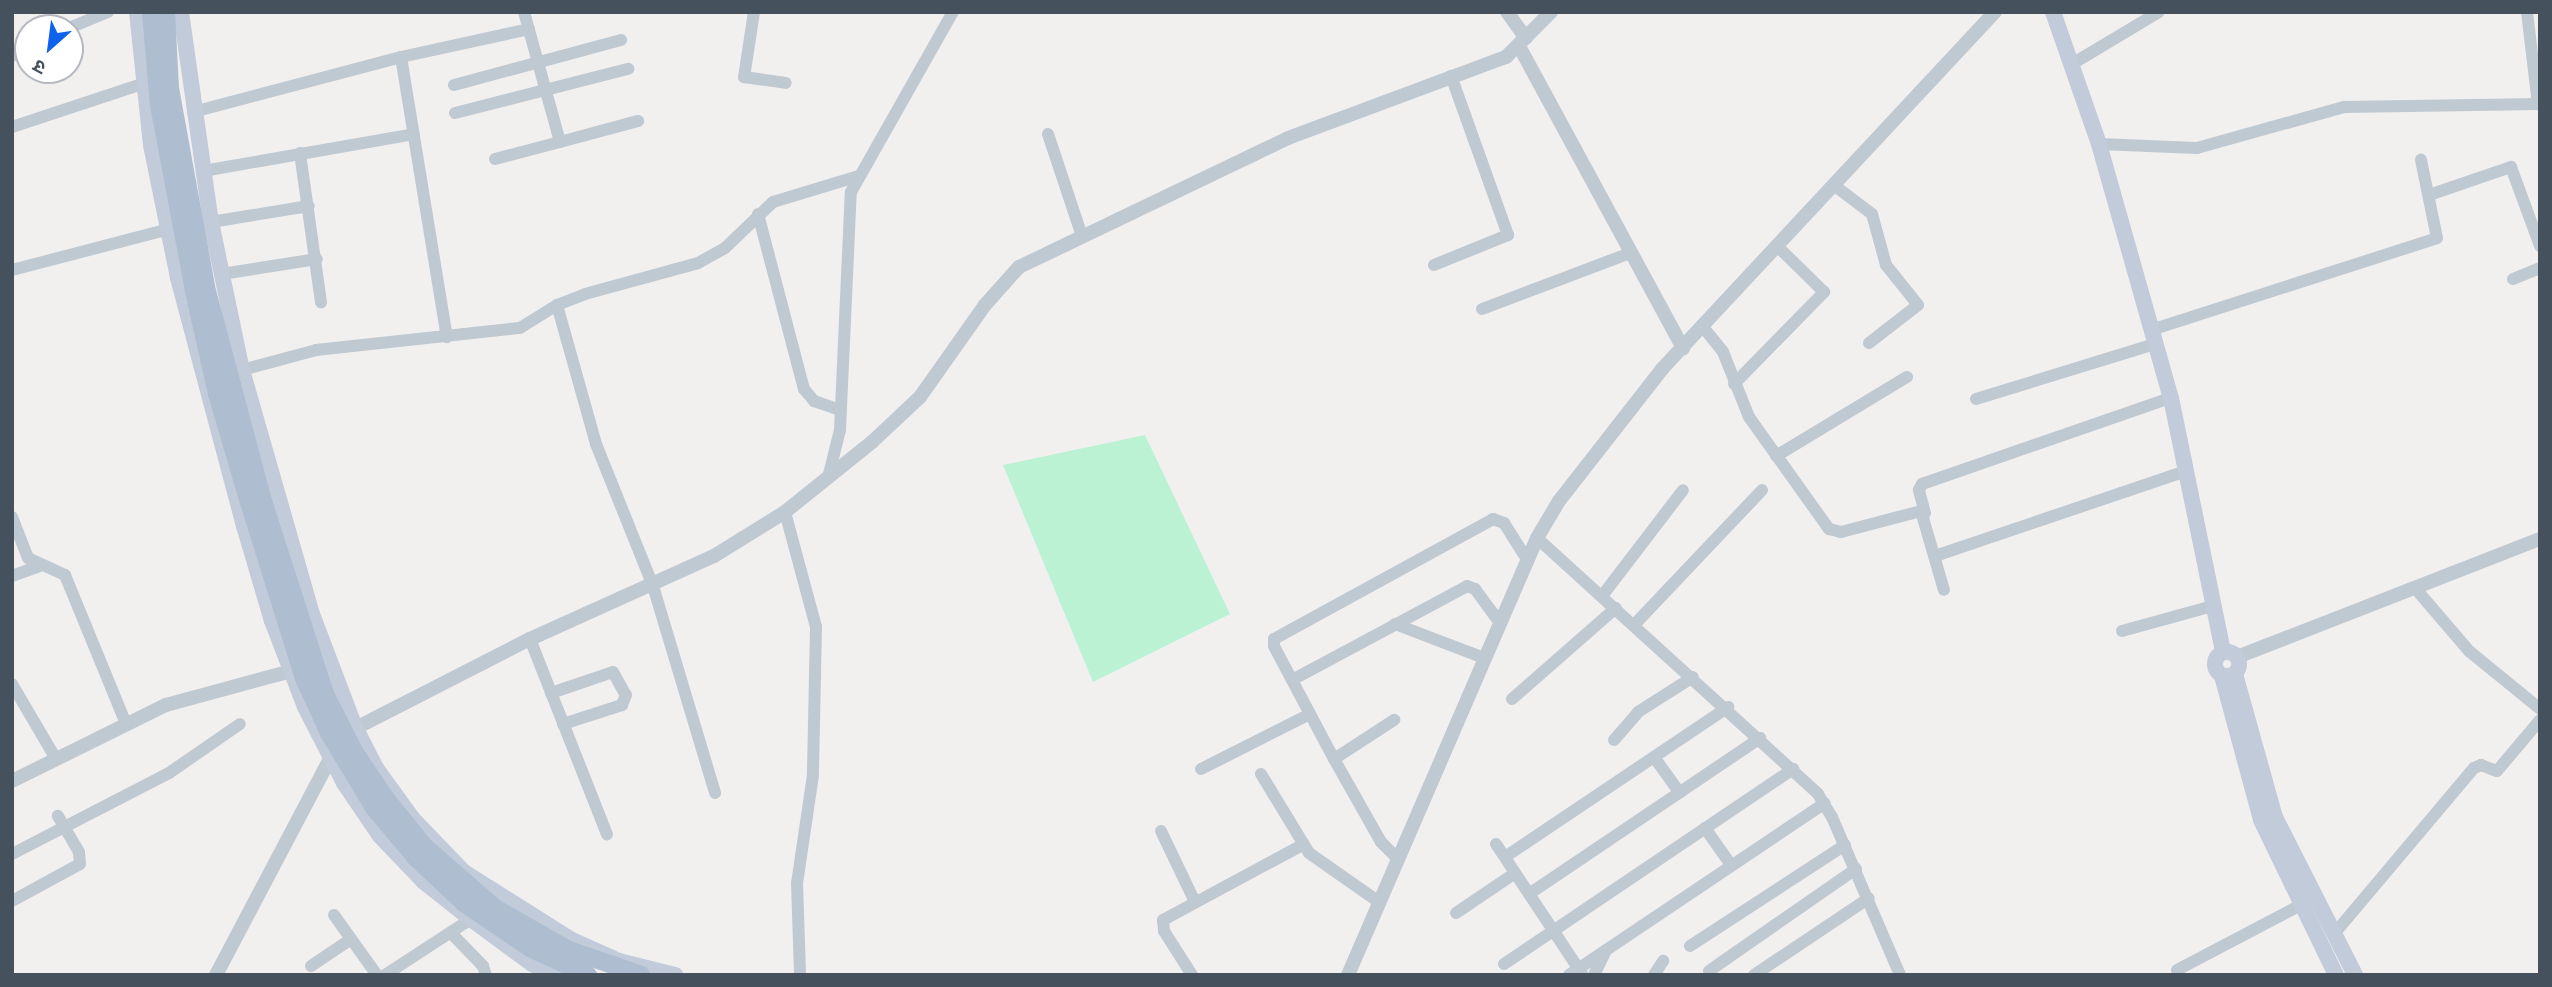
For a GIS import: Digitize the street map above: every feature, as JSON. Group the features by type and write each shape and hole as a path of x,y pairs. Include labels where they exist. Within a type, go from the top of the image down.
{"main road":[{"path":"137,12 142,84 169,229 244,526 290,671 330,758 380,836 424,882 533,964 556,975"},
{"path":"151,12 159,106 194,291 217,394 325,694 355,753 386,799 424,846 495,908 569,950 640,975"},
{"path":"166,12 170,88 206,287 256,500 303,676 328,733 374,808 417,859 464,903 530,948 588,975"},
{"path":"181,12 193,112 211,222 242,370 316,625 355,727 376,768 412,818 464,872 572,940 619,961 675,975"},
{"path":"2053,12 2099,144 2171,398 2213,606 2230,654 2228,675 2253,798 2336,975"},
{"path":"2230,654 2214,663 2228,675 2275,817 2356,975"}],"street":[{"path":"84,22 108,12"},
{"path":"524,12 560,142"},
{"path":"754,12 744,77 786,83"},
{"path":"828,478 837,446 849,204 856,177 953,12"},
{"path":"1507,12 1630,253 1683,348"},
{"path":"216,975 330,758 355,727 530,639 653,586 785,512 920,397 1007,278 1034,258 1288,138 1506,57 1551,12"},
{"path":"1348,975 1537,538 1572,483 1661,369 1779,248 1995,12"},
{"path":"2072,64 2160,12"},
{"path":"2099,144 2197,148 2344,107 2539,104 2527,12"},
{"path":"193,112 401,57 529,29"},
{"path":"454,85 621,40"},
{"path":"401,57 447,337"},
{"path":"455,113 628,69"},
{"path":"1434,265 1508,234 1451,76"},
{"path":"12,127 142,84"},
{"path":"495,159 638,121"},
{"path":"203,171 414,134"},
{"path":"1048,134 1082,236"},
{"path":"300,153 317,259 321,303"},
{"path":"1976,399 2437,238 2421,160"},
{"path":"2429,195 2511,167 2540,246"},
{"path":"242,370 316,350 520,328 557,304 698,263 725,248 773,202 856,177"},
{"path":"1835,186 1872,214 1886,265 1918,305 1869,343"},
{"path":"211,222 309,206"},
{"path":"758,214 804,389 814,401 840,410"},
{"path":"12,270 169,229"},
{"path":"1734,384 1824,292 1779,248"},
{"path":"1482,309 1630,253"},
{"path":"222,274 317,259"},
{"path":"2513,279 2540,268"},
{"path":"557,304 596,444 653,586 715,793"},
{"path":"1703,327 1723,352 1749,417 1836,533 1917,511 1925,513"},
{"path":"1776,456 1906,377"},
{"path":"1944,590 1919,490 1922,484 2171,398"},
{"path":"1935,556 2186,471"},
{"path":"1602,596 1683,490"},
{"path":"1634,625 1762,490"},
{"path":"785,512 816,627 813,775 797,883 800,975"},
{"path":"12,517 29,558 40,566 65,575 126,724"},
{"path":"1397,858 1381,842 1334,760 1274,646 1276,636 1493,519 1504,523 1528,561"},
{"path":"1537,538 1727,707 1825,803 1869,898 1900,975"},
{"path":"2230,654 2415,588 2540,539"},
{"path":"12,576 40,566"},
{"path":"1293,680 1467,586 1475,589 1500,623"},
{"path":"2415,588 2469,651 2540,709"},
{"path":"2122,631 2213,606"},
{"path":"1512,699 1616,608"},
{"path":"1395,624 1484,658"},
{"path":"530,639 607,834"},
{"path":"12,781 181,699 290,671"},
{"path":"551,693 613,672 626,695 622,705 563,724"},
{"path":"1615,740 1632,717 1693,677"},
{"path":"12,684 56,759"},
{"path":"1505,857 1727,707"},
{"path":"1201,769 1310,714"},
{"path":"1334,760 1394,720"},
{"path":"2334,933 2473,768 2481,765 2497,771 2540,720"},
{"path":"12,854 169,773 240,724"},
{"path":"1529,894 1760,738"},
{"path":"1654,757 1679,793"},
{"path":"1504,964 1793,769"},
{"path":"1261,774 1302,845 1331,872 1379,902"},
{"path":"1496,844 1577,973 1607,949 1825,803"},
{"path":"12,901 80,864 82,858 58,816"},
{"path":"1705,828 1731,865"},
{"path":"1161,831 1195,902"},
{"path":"1192,975 1162,925 1167,916 1302,845"},
{"path":"1690,946 1845,845"},
{"path":"1709,971 1856,869"},
{"path":"1456,913 1515,873"},
{"path":"1754,975 1869,898"},
{"path":"2177,970 2301,905"},
{"path":"334,915 377,975"},
{"path":"385,975 471,919"},
{"path":"451,933 483,966 486,975"},
{"path":"311,966 351,939"},
{"path":"1594,975 1607,949"},
{"path":"1654,975 1662,961"}],"green space":[{"path":"1145,435 1230,614 1093,682 1003,465"}]}
